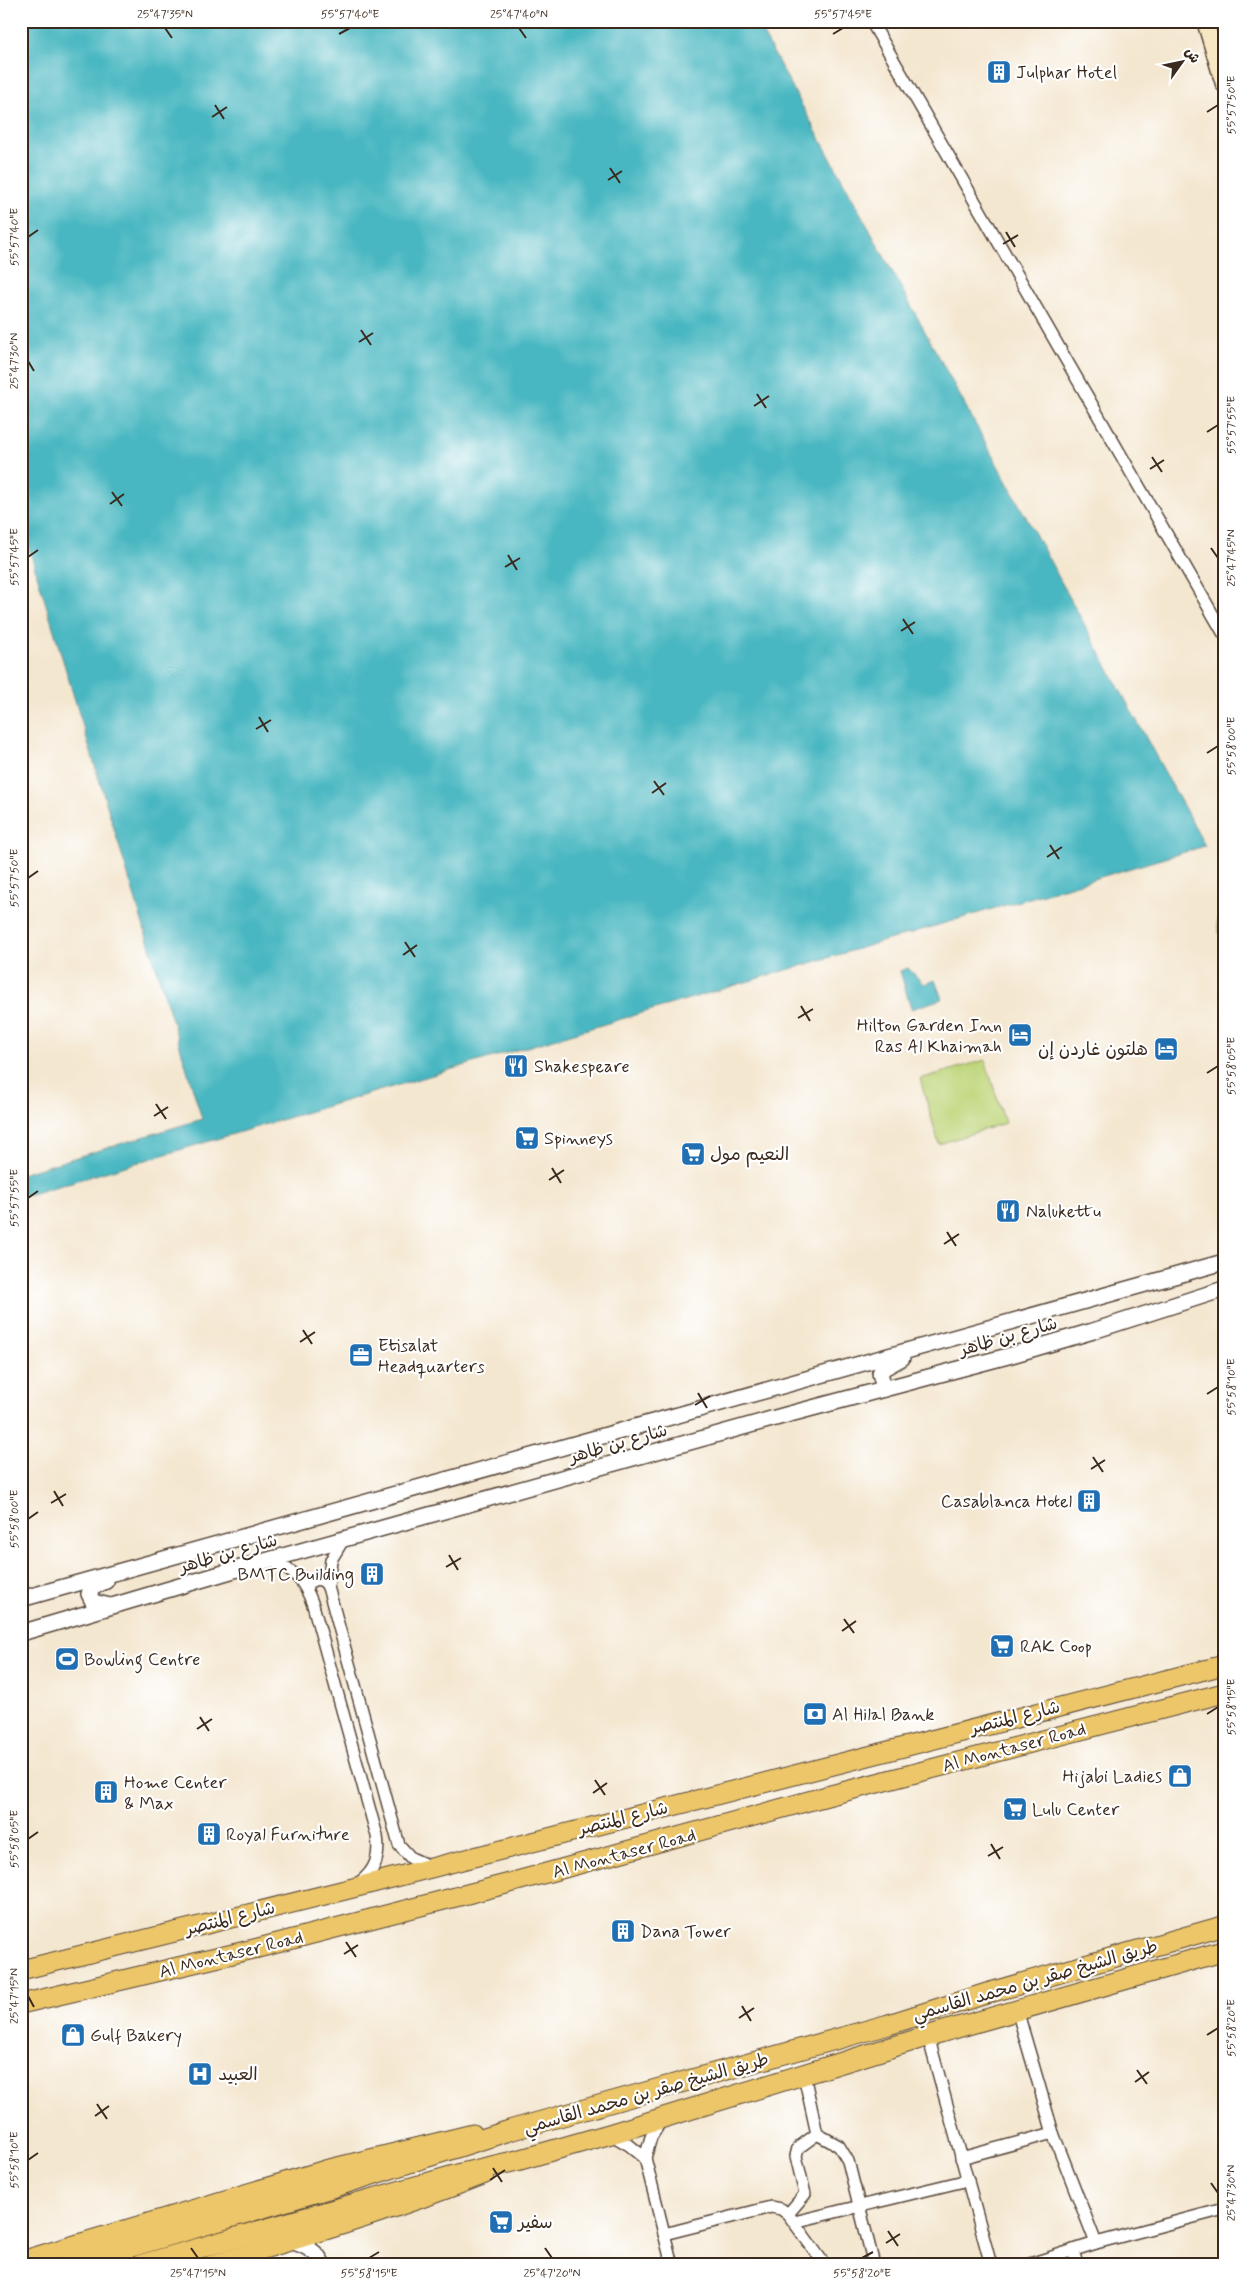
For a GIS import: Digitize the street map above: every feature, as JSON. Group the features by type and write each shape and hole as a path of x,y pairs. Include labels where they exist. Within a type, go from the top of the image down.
{"highway":[{"name":"طريق الشيخ صقر بن محمد القاسمي","path":"69,2265 330,2188 511,2130 869,2030 988,1993 1224,1926"},
{"name":"طريق الشيخ صقر بن محمد القاسمي","path":"140,2265 459,2174 519,2160 662,2119 928,2036 1224,1952"}],"main road":[{"path":"1205,21 1224,84"},
{"name":"شارع المنتصر","path":"21,1970 353,1888 1224,1665"},
{"name":"Al Montaser Road","path":"21,2004 258,1948 514,1882 827,1796 1224,1693"},
{"path":"21,2261 325,2170 456,2138 511,2130"},
{"path":"211,2265 452,2188 519,2160"}],"street":[{"path":"871,21 1224,634"},
{"name":"شارع بن ظاهر","path":"21,1599 1224,1262"},
{"name":"شارع بن ظاهر","path":"21,1633 270,1560 1094,1331 1222,1289"},
{"path":"884,1389 880,1372 884,1368 954,1337"},
{"path":"343,1540 331,1560 328,1587 399,1845 410,1858 431,1868"},
{"path":"270,1560 290,1570 306,1587 377,1836 377,1859 371,1874 353,1888"},
{"path":"111,1606 93,1602 89,1594 90,1590 100,1583 151,1564"},
{"path":"306,1587 313,1580 318,1579 322,1580 328,1587"},
{"path":"377,1836 391,1841 397,1836"},
{"path":"1017,2010 1053,2132 1096,2243"},
{"path":"928,2036 991,2265"},
{"path":"804,2074 817,2134 839,2146 848,2161 874,2265"},
{"path":"662,2119 651,2137 645,2158 672,2265"},
{"path":"962,2158 1053,2132"},
{"path":"610,2134 629,2144 645,2158"},
{"path":"791,2218 805,2194 796,2156 798,2148 817,2134"},
{"path":"791,2218 860,2206 968,2180"},
{"path":"664,2234 772,2207 782,2209 791,2218 825,2265"},
{"path":"1027,2265 1096,2243 1223,2211"},
{"path":"322,2262 324,2240 330,2228"},
{"path":"288,2241 310,2249 322,2262"},
{"path":"1073,2250 1077,2265"}],"green space":[{"path":"1224,911 1224,947 1217,923 1220,914"},
{"path":"985,1060 1005,1123 939,1144 920,1079"}],"water":[{"path":"21,21 756,21 1205,846 21,1197 21,1174 202,1119 21,522"},
{"path":"908,968 924,984 935,980 942,999 911,1009 900,971"}],"place":[{"name":"Julphar Hotel","path":"999,72"},
{"name":"Hilton Garden Inn Ras Al Khaimah","path":"1020,1035"},
{"name":"هلتون غاردن إن","path":"1166,1049"},
{"name":"Shakespeare","path":"516,1066"},
{"name":"Spinneys","path":"527,1138"},
{"name":"النعيم مول","path":"693,1154"},
{"name":"Nalukettu","path":"1008,1211"},
{"name":"Etisalat Headquarters","path":"361,1355"},
{"name":"Casablanca Hotel","path":"1089,1501"},
{"name":"BMTC Building","path":"372,1574"},
{"name":"RAK Coop","path":"1002,1646"},
{"name":"Bowling Centre","path":"67,1659"},
{"name":"Al Hilal Bank","path":"815,1714"},
{"name":"Hijabi Ladies","path":"1180,1776"},
{"name":"Home Center & Max","path":"106,1792"},
{"name":"Lulu Center","path":"1015,1809"},
{"name":"Royal Furniture","path":"209,1834"},
{"name":"Dana Tower","path":"623,1931"},
{"name":"Gulf Bakery","path":"73,2035"},
{"name":"العبيد","path":"200,2074"},
{"name":"سفير","path":"501,2222"}]}
